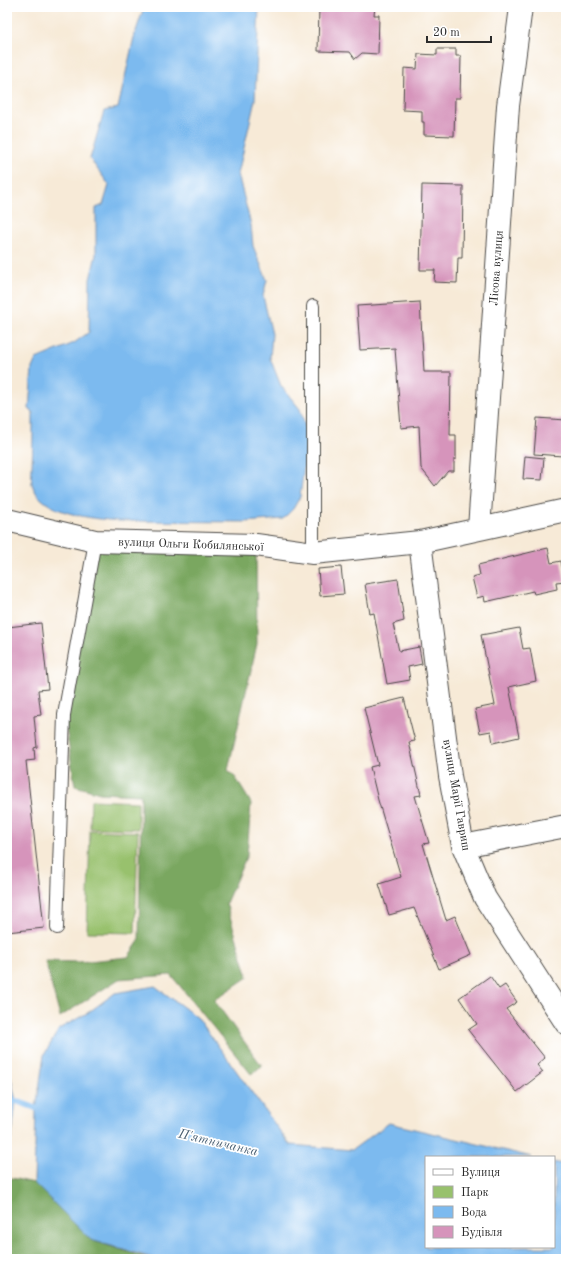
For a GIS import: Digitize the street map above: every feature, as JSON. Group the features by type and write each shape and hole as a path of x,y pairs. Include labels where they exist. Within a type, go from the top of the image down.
{"street":[{"name":"Лісова вулиця","path":"479,529 508,106 521,7"},
{"name":"вулиця Ольги Кобилянської","path":"7,520 95,541 256,545 313,553 420,542 566,510"},
{"name":"вулиця Марії Гавриш","path":"420,542 450,776 463,846 485,898 566,1023"},
{"path":"463,846 566,826"}],"lane":[{"path":"313,306 313,553"},
{"path":"57,928 64,715 95,541"}],"green space":[{"path":"95,541 256,545 257,644 228,770 235,777 251,803 247,855 226,903 248,977 214,1000 262,1066 251,1074 171,975 119,979 60,1017 45,961 79,962 128,957 139,941 141,795 100,793 75,786 64,715"},
{"path":"91,800 138,802 138,829 90,828"},
{"path":"90,830 138,832 135,933 87,932"},
{"path":"7,1177 34,1183 91,1240 150,1259 7,1259"}],"water":[{"path":"144,7 259,7 255,100 238,174 251,225 253,246 267,280 263,296 272,334 270,358 281,386 300,409 308,436 300,497 293,509 283,519 245,522 118,521 95,518 56,509 37,494 32,484 33,413 29,409 32,368 36,359 74,343 89,332 90,279 96,255 96,208 103,205 109,185 90,159 104,111 118,108 134,37"},
{"path":"155,986 198,1018 290,1145 352,1150 389,1123 528,1156 425,1156 425,1248 555,1248 555,1162 566,1165 566,1259 156,1259 91,1240 34,1183 36,1109 44,1055 59,1029 89,1012 115,993"},
{"path":"7,1059 16,1101 12,1136 7,1150"}],"building":[{"path":"319,7 375,7 374,15 379,15 378,54 362,53 355,59 350,52 318,51"},
{"path":"437,49 456,49 456,56 461,56 460,98 455,98 454,136 424,135 422,111 403,110 404,68 417,69 418,54 437,55"},
{"path":"422,185 463,186 462,258 458,258 457,283 434,282 435,270 420,270"},
{"path":"420,302 424,372 451,372 450,435 456,435 456,459 454,459 454,471 448,471 435,486 421,468 419,426 401,428 395,348 360,350 357,306"},
{"path":"537,418 566,420 566,448 564,448 563,456 534,454"},
{"path":"525,456 544,458 542,480 523,479"},
{"path":"548,548 551,563 561,561 565,581 556,582 557,589 534,594 533,591 485,602 484,596 477,598 472,577 480,575 478,565"},
{"path":"341,567 344,594 320,596 318,569"},
{"path":"398,579 404,621 393,624 399,651 419,647 422,664 408,667 410,680 387,684 374,613 370,614 365,584"},
{"path":"41,623 48,689 38,690 41,715 34,716 37,747 34,748 35,760 26,761 44,928 7,932 8,627"},
{"path":"519,628 523,649 530,648 536,681 509,687 519,737 493,743 491,731 480,733 475,709 495,705 481,635"},
{"path":"404,698 415,741 409,742 421,795 415,796 429,843 423,844 446,920 455,916 471,955 439,969 414,908 389,915 379,884 401,877 378,800 370,767 378,765 364,708"},
{"path":"490,976 499,989 505,985 517,1002 506,1009 545,1058 537,1065 543,1072 517,1092 468,1030 477,1024 459,998"}],"waterway":[{"name":"П'ятничанка","path":"7,1100 16,1101 44,1111"}]}
